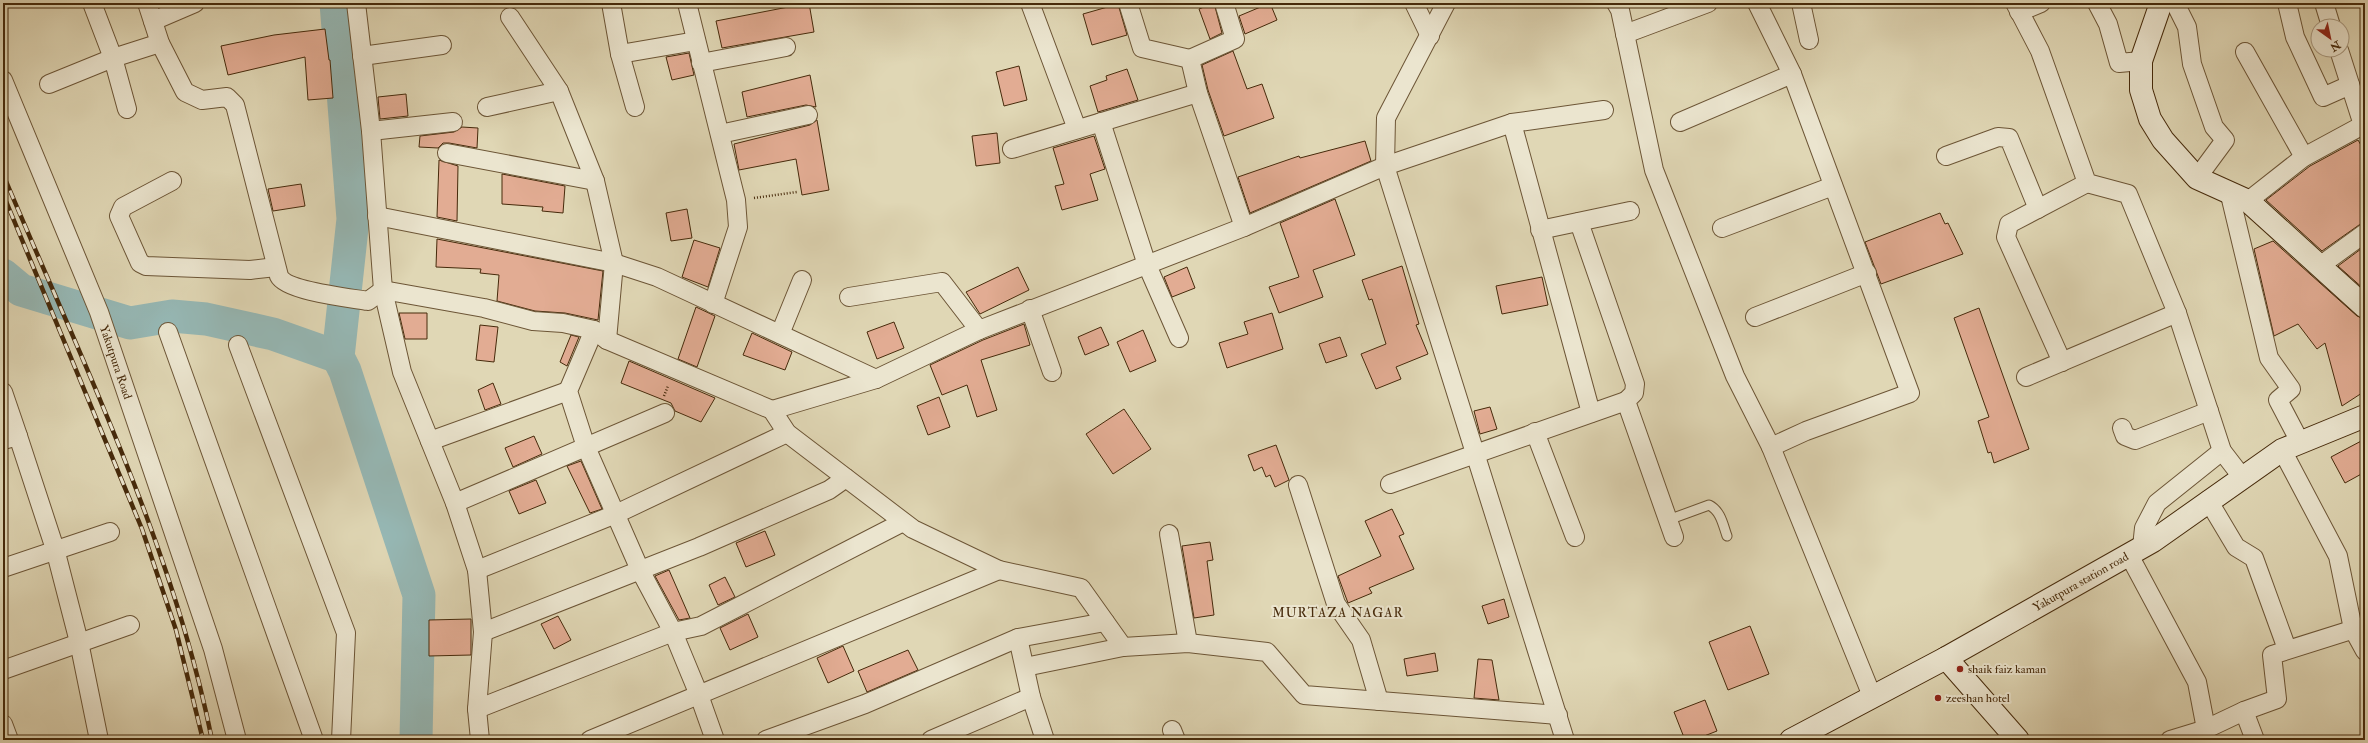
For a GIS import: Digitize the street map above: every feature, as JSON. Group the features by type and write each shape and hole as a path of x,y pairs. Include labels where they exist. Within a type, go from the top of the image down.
{"street":[{"path":"92,3 113,58 127,109"},
{"path":"147,3 160,43 185,92 202,100 227,97 235,105 276,267 280,280 284,283 322,293 368,301 383,290 484,308 533,321 563,323 601,335 772,410 787,433 913,529 999,570 1081,588 1123,648"},
{"path":"153,21 195,3"},
{"path":"356,3 371,131 376,216 383,290 402,372 455,504 477,570 484,632 477,710 480,740"},
{"path":"611,3 620,54 635,107"},
{"path":"687,3 736,200 738,227 713,304"},
{"path":"1030,3 1077,129"},
{"path":"1128,3 1142,48 1190,60 1235,39 1224,3"},
{"path":"1414,3 1430,36"},
{"path":"1446,3 1386,118 1385,166 1474,453 1558,716 1564,740"},
{"path":"1616,3 1620,10 1654,170 1735,376 1771,447 1872,696"},
{"path":"1625,34 1708,3"},
{"path":"1757,3 1792,74 1867,273 1910,393 1806,431 1771,447"},
{"path":"1801,3 1809,40"},
{"path":"2041,3 2017,8 2040,51 2087,183"},
{"path":"2097,3 2108,24 2119,63 2141,61"},
{"path":"2161,3 2141,61 2141,90 2150,119 2163,140 2196,178 2248,200 2321,265 2365,307"},
{"path":"2175,3 2187,27 2192,64 2214,127 2225,140 2196,178"},
{"path":"2287,3 2295,37 2323,97 2327,97 2350,85"},
{"path":"2324,3 2329,18"},
{"path":"430,441 568,391 601,335 614,263 595,181 559,90 510,17"},
{"path":"620,54 696,41"},
{"path":"49,84 113,58 160,43"},
{"path":"362,56 442,46"},
{"path":"701,63 786,48"},
{"path":"2245,52 2304,157"},
{"path":"2248,200 2304,157 2364,125 2342,58"},
{"path":"1190,60 1198,92 1244,227"},
{"path":"1680,122 1792,74"},
{"name":"Yakutpura Road","path":"3,80 87,283 109,343 213,649 237,740"},
{"path":"487,107 559,90"},
{"path":"1012,149 1198,92"},
{"path":"772,410 876,379 979,330 1244,227 1385,166 1512,123 1604,110"},
{"path":"720,134 808,115"},
{"path":"371,131 453,122"},
{"path":"1101,122 1147,265 1180,338"},
{"path":"1512,123 1590,413"},
{"path":"1946,156 1998,137 2008,138 2038,209"},
{"path":"447,153 595,181"},
{"path":"172,181 120,210 119,216 140,263 146,266 250,270 276,267"},
{"path":"2062,362 2006,237 2009,224 2087,183 2128,194 2177,313 2222,451 2242,477"},
{"path":"1722,228 1833,186"},
{"path":"2229,191 2269,358 2291,389 2278,400 2291,446 2338,556 2365,651"},
{"path":"1540,230 1630,211"},
{"path":"376,216 614,263 657,277 876,379"},
{"path":"1390,484 1474,453 1626,401 1634,393 1635,384 1579,222"},
{"path":"2321,265 2365,233"},
{"path":"1755,317 1867,273"},
{"path":"780,334 802,280"},
{"path":"849,297 942,282 979,330"},
{"path":"1030,309 1052,372"},
{"path":"2026,377 2177,313"},
{"path":"168,332 314,740"},
{"path":"238,345 346,633 341,740"},
{"path":"568,391 586,447 640,570 672,632 699,695 715,740"},
{"path":"3,392 11,438 55,549 79,642 99,740"},
{"path":"1626,401 1674,537"},
{"path":"2122,428 2125,436 2135,440 2209,411"},
{"path":"455,504 665,413"},
{"name":"Yakutpura station road","path":"1797,739 1872,696 1946,658 2136,551 2208,500 2291,446 2365,416"},
{"path":"1535,432 1575,537"},
{"path":"477,570 616,514 787,433"},
{"path":"2206,729 2197,682 2136,551 2144,528 2157,503 2222,451"},
{"path":"484,632 699,547 830,490 846,478"},
{"path":"1298,485 1336,604 1361,640 1379,701"},
{"path":"2208,500 2236,546 2254,558 2287,649"},
{"path":"477,710 672,632 701,626 903,522"},
{"path":"3,568 55,549 110,532"},
{"path":"1169,534 1188,643"},
{"path":"590,740 999,570"},
{"path":"766,740 865,704 1018,638 1105,622"},
{"path":"3,670 130,625"},
{"path":"2170,740 2206,729 2244,711 2277,699 2272,655 2359,627"},
{"path":"1018,638 1031,698 1045,740"},
{"path":"1025,667 1123,648 1188,643 1267,652 1304,695 1558,716"},
{"path":"1946,658 2018,740"},
{"path":"930,740 1031,698"},
{"path":"2244,711 2255,740"},
{"path":"3,724 9,740"}],"lane":[{"path":"1668,520 1709,505 1719,514 1727,536"}],"path":[{"path":"736,200 797,192"},
{"path":"665,413 659,405 676,368"}],"building":[{"path":"809,3 814,32 722,48 716,21"},
{"path":"1214,3 1222,33 1210,39 1199,9"},
{"path":"1270,3 1277,20 1245,34 1239,16"},
{"path":"1118,4 1127,35 1092,45 1083,14"},
{"path":"325,29 330,60 333,98 308,100 305,57 228,75 221,46 274,35"},
{"path":"1233,51 1247,89 1262,84 1274,118 1224,136 1208,90 1202,65"},
{"path":"689,53 694,75 672,80 666,57"},
{"path":"1019,66 1027,100 1004,106 996,72"},
{"path":"1127,69 1138,100 1098,112 1090,86 1107,80 1106,76"},
{"path":"810,75 816,107 806,105 747,117 742,92"},
{"path":"406,94 408,116 380,119 378,97"},
{"path":"817,120 829,190 802,195 796,159 739,170 734,144 810,125"},
{"path":"462,127 478,128 477,148 449,143 443,143 438,148 419,147 420,136 454,132"},
{"path":"997,133 1000,163 976,166 972,136"},
{"path":"1094,136 1105,169 1090,174 1098,200 1062,210 1055,186 1064,184 1053,148"},
{"path":"2358,140 2365,152 2365,223 2359,225 2322,251 2266,200 2310,166"},
{"path":"1365,141 1371,161 1250,213 1238,177 1299,156 1300,158"},
{"path":"439,160 458,166 457,221 437,217"},
{"path":"502,174 565,186 563,213 542,211 543,207 502,204"},
{"path":"301,184 305,206 273,211 268,189"},
{"path":"1335,199 1355,255 1313,270 1323,297 1279,313 1269,287 1299,277 1280,223"},
{"path":"687,209 692,238 671,241 666,213"},
{"path":"1940,213 1945,224 1948,223 1963,254 1881,284 1865,242"},
{"path":"437,239 603,271 598,320 565,313 535,311 497,301 499,275 480,273 481,269 436,267"},
{"path":"694,240 720,248 708,287 682,277"},
{"path":"2273,241 2357,316 2365,319 2365,391 2342,406 2325,343 2317,349 2298,324 2274,336 2254,249"},
{"path":"2365,246 2365,290 2338,266"},
{"path":"1402,266 1419,324 1416,325 1428,354 1396,367 1401,379 1376,389 1361,354 1386,344 1372,299 1369,300 1362,280"},
{"path":"1018,267 1029,290 980,314 966,292"},
{"path":"1187,267 1195,288 1172,297 1164,277"},
{"path":"1542,277 1548,305 1502,314 1496,286"},
{"path":"696,307 715,316 697,367 678,359"},
{"path":"1979,308 2029,449 1994,463 1991,452 1988,453 1978,421 1989,417 1954,318"},
{"path":"399,313 427,313 427,339 405,339"},
{"path":"1272,313 1283,349 1227,368 1219,343 1248,334 1244,322"},
{"path":"894,322 904,348 877,359 867,332"},
{"path":"1024,324 1030,345 981,360 997,410 977,417 967,385 942,395 930,365 983,340"},
{"path":"480,325 498,327 494,362 476,360"},
{"path":"1101,327 1109,345 1085,355 1078,337"},
{"path":"1143,330 1156,361 1130,372 1117,342"},
{"path":"752,333 792,352 785,370 743,355"},
{"path":"571,335 579,337 567,366 560,362"},
{"path":"1340,337 1347,356 1326,363 1319,344"},
{"path":"629,361 715,398 701,422 675,411 671,403 621,383"},
{"path":"493,383 501,404 485,410 478,390"},
{"path":"939,397 950,427 928,435 917,406"},
{"path":"1490,407 1497,429 1480,434 1474,411"},
{"path":"1124,409 1151,449 1113,474 1086,434"},
{"path":"534,436 542,454 513,467 505,448"},
{"path":"2365,439 2365,472 2345,483 2331,457"},
{"path":"1276,445 1289,480 1275,487 1270,475 1266,477 1262,467 1254,471 1248,455"},
{"path":"581,461 602,509 590,513 567,466"},
{"path":"536,480 546,503 519,514 509,491"},
{"path":"1392,509 1404,534 1399,536 1414,569 1369,588 1372,593 1348,603 1338,576 1381,556 1365,521"},
{"path":"765,531 775,555 746,567 736,543"},
{"path":"1210,542 1213,560 1207,561 1214,615 1194,618 1182,546"},
{"path":"669,570 690,618 679,620 655,576"},
{"path":"725,577 735,597 718,605 709,585"},
{"path":"1504,599 1509,617 1488,624 1482,606"},
{"path":"748,614 758,637 730,650 720,628"},
{"path":"558,616 571,640 554,649 541,624"},
{"path":"471,619 471,655 429,656 429,620"},
{"path":"1750,626 1769,674 1728,690 1709,642"},
{"path":"843,646 854,671 828,683 817,658"},
{"path":"908,650 918,670 867,692 858,671"},
{"path":"1435,653 1438,671 1407,676 1404,659"},
{"path":"1478,659 1492,660 1499,700 1474,698"},
{"path":"1705,700 1717,731 1694,740 1685,740 1674,712"}],"waterway":[{"path":"336,3 353,219 338,357 345,371 419,595 416,740"},
{"path":"3,275 21,290 130,323 172,316 206,319 273,334 338,357"}],"railway":[{"path":"3,174 93,382 149,523 174,595 195,667 212,740"},
{"path":"3,194 142,529 176,630 203,740"}],"place":[{"name":"shaik faiz kaman","path":"1960,669"},
{"name":"zeeshan hotel","path":"1938,698"}],"district":[{"name":"MURTAZA NAGAR","path":"1338,612"}]}
